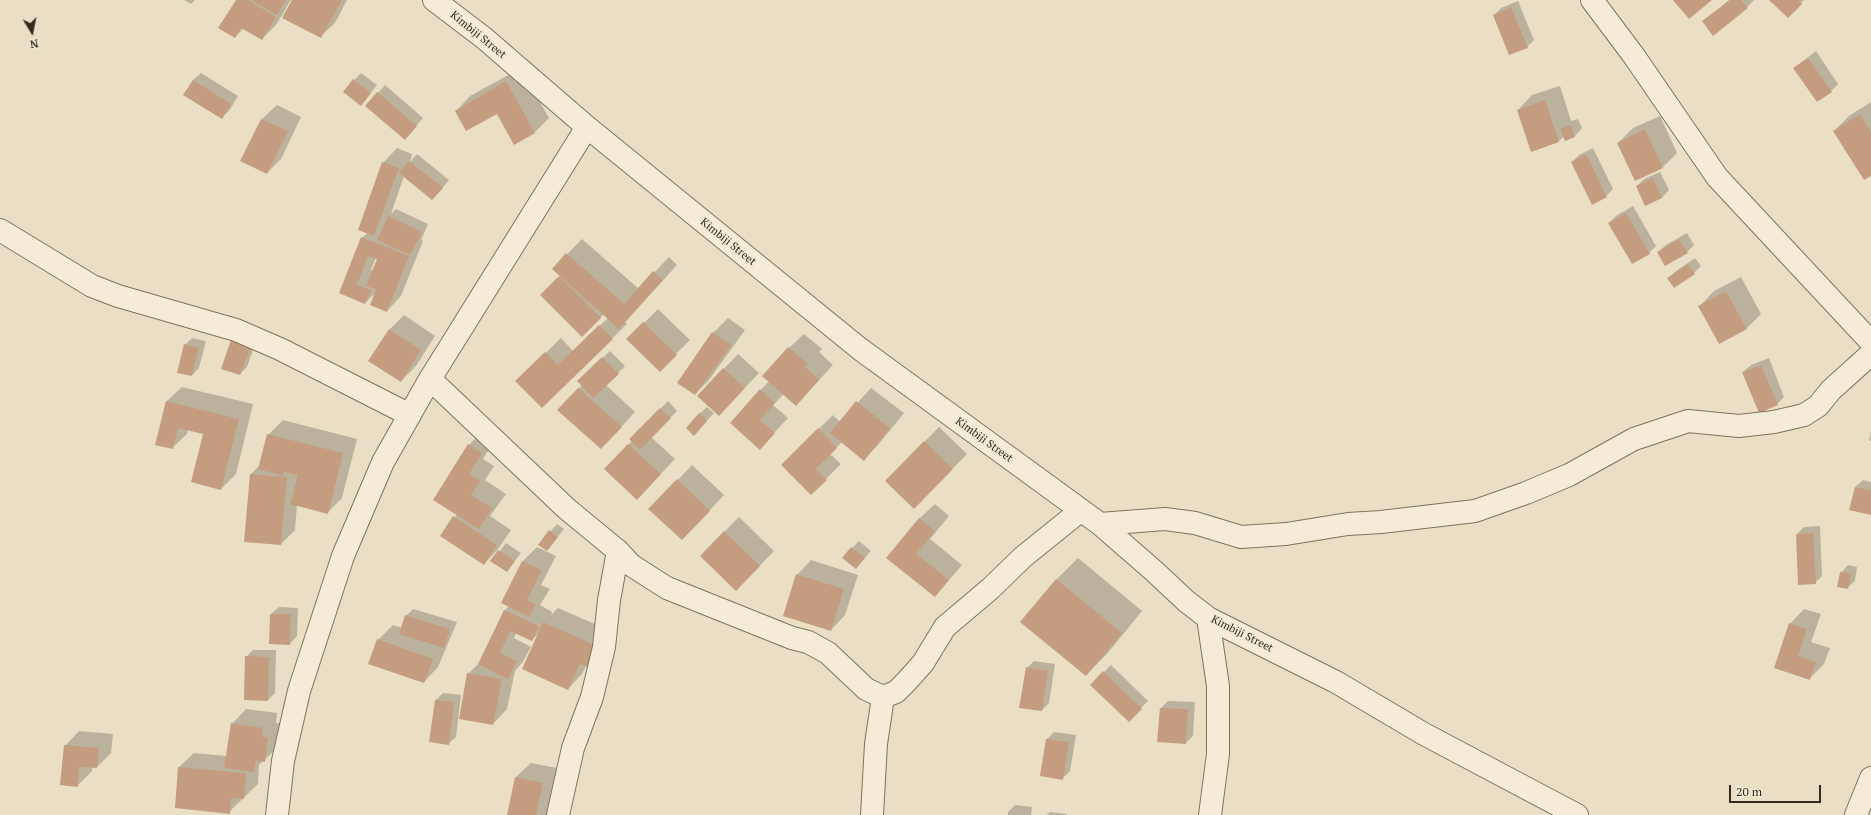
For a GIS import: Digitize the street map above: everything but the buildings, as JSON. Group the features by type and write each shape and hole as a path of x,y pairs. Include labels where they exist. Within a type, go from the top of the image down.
{"street":[{"name":"Kimbiji Street","path":"434,0 484,38 587,127 860,349 1080,511 1100,524 1186,601 1208,618 1336,682 1424,734 1577,815"},
{"path":"1592,0 1634,56 1717,177 1871,342"},
{"path":"277,815 283,761 299,691 340,564 383,462 430,379 587,127"},
{"path":"0,230 92,286 118,296 236,330 280,349 410,415"},
{"path":"1100,524 1164,519 1195,522 1241,537 1286,534 1348,524 1381,522 1475,511 1569,475 1634,439 1688,421 1739,426 1774,422 1804,414 1818,406 1831,390 1871,354"},
{"path":"430,379 567,509 618,551 631,565 667,588 792,638 808,642 822,649 866,689 883,697 896,692 923,663 945,627 990,589 1023,558 1080,511"},
{"path":"558,815 573,748 592,697 604,648 609,600 618,551"},
{"path":"1208,618 1218,686 1218,754 1210,815"},
{"path":"872,815 876,744 883,697"},
{"path":"1856,815 1871,778"}]}
